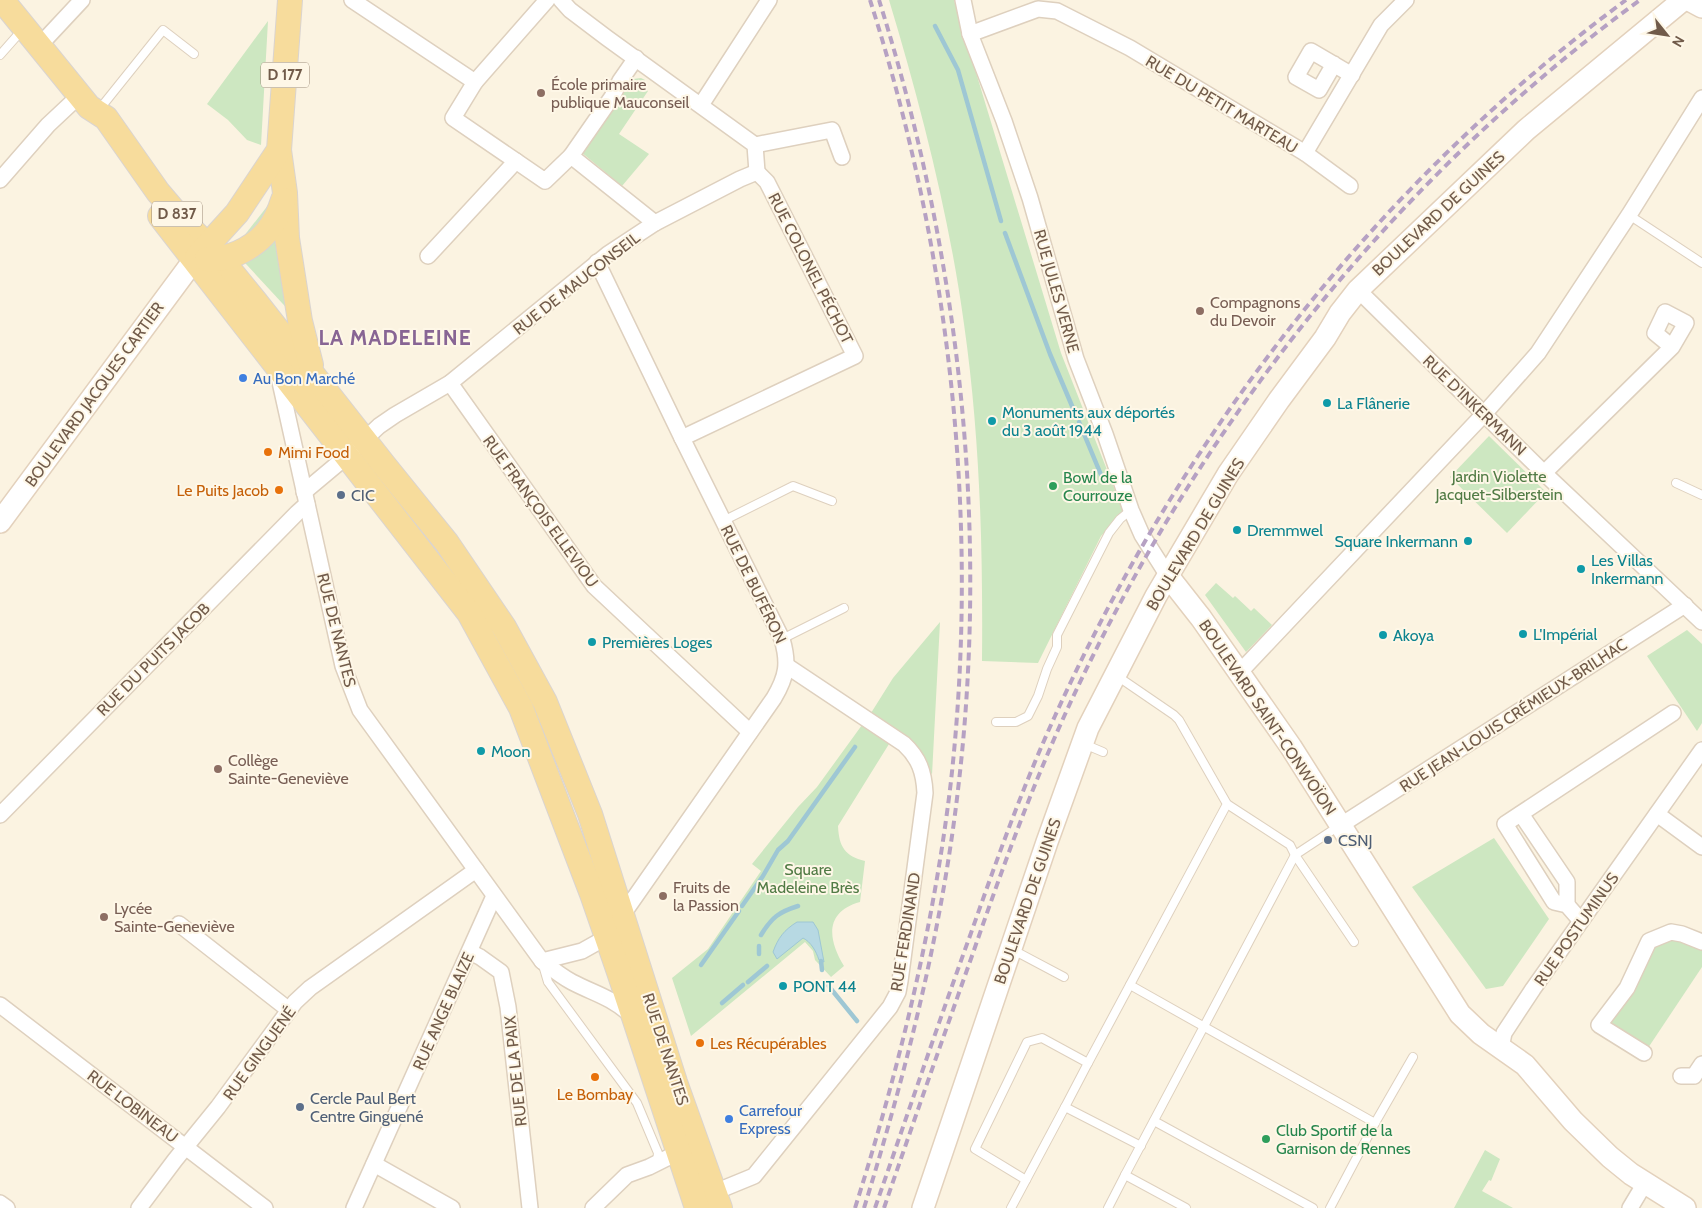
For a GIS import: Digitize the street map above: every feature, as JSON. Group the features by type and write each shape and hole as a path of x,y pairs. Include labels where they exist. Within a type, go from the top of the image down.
{"main road":[{"name":"RUE DE NANTES","path":"2,0 89,105 106,118 158,192 181,219 221,291 276,364 447,543 504,628 545,702 590,814 675,1082 710,1203"},
{"name":"D 177","path":"200,253 262,198 272,175 276,155 290,0"},
{"path":"276,155 285,193 290,260 302,328 313,374"},
{"path":"200,253 245,249 261,239 274,224 285,193"},
{"name":"RUE DE NANTES","path":"200,253 313,374 356,449 469,614 521,708 607,937 679,1152 710,1203"}],"street":[{"path":"32,37 82,0"},
{"path":"352,0 475,82"},
{"path":"547,0 475,82 454,118 545,181 570,156 612,97 620,81 636,58"},
{"path":"561,0 570,10 755,145 832,130 842,157"},
{"path":"700,105 769,0"},
{"name":"RUE JULES VERNE","path":"963,0 970,34 1004,121 1030,198 1076,359 1105,434 1131,510 1142,535 1168,576"},
{"name":"RUE DU PETIT MARTEAU","path":"970,34 1038,9 1057,11 1130,48 1305,153 1381,25 1406,0"},
{"name":"BOULEVARD DE GUINES","path":"923,1208 1082,743 1115,674 1168,576 1228,474 1358,290 1526,130 1683,0"},
{"path":"1689,0 1702,7"},
{"path":"1334,64 1352,75"},
{"path":"1239,672 1484,414 1538,353 1629,216 1702,98"},
{"path":"0,180 48,125 89,105"},
{"path":"755,145 757,172"},
{"path":"1305,153 1350,186"},
{"path":"570,156 655,223"},
{"path":"428,256 516,161"},
{"name":"RUE DE MAUCONSEIL","path":"306,498 379,426 450,384 597,262 655,223 757,172"},
{"name":"RUE COLONEL PÉCHOT","path":"682,438 855,356 767,182 757,172"},
{"name":"BOULEVARD JACQUES CARTIER","path":"0,522 200,253"},
{"name":"RUE DE BUFÉRON","path":"597,262 782,639 787,666 780,688 622,914"},
{"name":"RUE D'INKERMANN","path":"1358,290 1544,473 1702,622"},
{"path":"1544,473 1672,347"},
{"name":"RUE DE NANTES","path":"276,364 343,666 360,710 542,961 571,981 618,1004 635,1020"},
{"name":"RUE FRANÇOIS ELLEVIOU","path":"450,384 594,586 750,732"},
{"name":"RUE DU PUITS JACOB","path":"0,815 262,548 306,498"},
{"name":"BOULEVARD SAINT-CONWOÏON","path":"1168,576 1201,618 1291,747 1460,1014 1481,1034 1525,1065 1572,1121 1610,1157 1645,1183 1665,1201 1685,1208"},
{"name":"RUE JEAN-LOUIS CRÉMIEUX-BRILHAC","path":"1341,825 1686,605"},
{"name":"RUE FERDINAND","path":"710,1203 754,1176 890,1008 898,992 900,981 925,792 922,770 918,759 904,744 787,666"},
{"path":"1581,921 1566,905 1554,902 1506,824 1673,713"},
{"name":"RUE POSTUMINUS","path":"1502,1048 1504,1033 1702,750"},
{"path":"1521,814 1567,882 1566,905"},
{"path":"1657,814 1702,847"},
{"name":"RUE GINGUENÉ","path":"139,1208 239,1080 288,1010 310,988 476,870"},
{"name":"RUE ANGE BLAIZE","path":"354,1208 494,896"},
{"path":"542,961 582,951 607,937 622,914"},
{"path":"179,924 288,1010"},
{"path":"1644,1053 1599,1025 1627,988 1649,941 1671,932 1702,942"},
{"name":"RUE DE LA PAIX","path":"470,952 501,972 508,1007 530,1208"},
{"name":"RUE LOBINEAU","path":"0,1005 265,1208"},
{"path":"1681,1076 1694,1076 1702,1064"},
{"path":"593,1208 628,1175 679,1152"},
{"path":"374,1164 452,1208"},
{"path":"1630,1208 1645,1183"},
{"path":"0,1203 7,1208"}],"lane":[{"path":"89,105 163,30 194,54"},
{"path":"0,55 32,37"},
{"path":"1629,216 1702,263"},
{"path":"1676,483 1702,495"},
{"path":"723,521 793,486 832,501"},
{"path":"996,722 1016,722 1028,716 1058,647 1057,635 1109,533 1120,519 1131,510"},
{"path":"782,639 844,608"},
{"path":"1115,674 1179,720 1227,804 1290,845 1354,942"},
{"path":"1082,743 1103,752"},
{"path":"1011,1208 1227,804"},
{"path":"1108,1208 1295,854 1341,825"},
{"path":"1011,949 1064,977"},
{"name":"RUE DE NANTES","path":"542,961 548,982 637,1103 658,1153 657,1162"},
{"path":"1130,985 1375,1123"},
{"path":"1026,1180 975,1149 1026,1042 1042,1038 1088,1063"},
{"path":"1330,1208 1375,1123 1413,1057"},
{"path":"1065,1107 1141,1146"},
{"path":"1154,1121 1313,1208"},
{"path":"1125,1175 1186,1208"}],"green space":[{"path":"889,0 954,0 1061,353 1124,513 1101,536 1038,663 982,661 982,576 977,450 964,324 958,283 933,161"},
{"path":"268,21 261,145 247,140 228,120 207,104"},
{"path":"641,78 645,80 641,86 648,91 619,134 649,154 622,186 581,152 633,79"},
{"path":"276,195 295,317 233,250"},
{"name":"Jardin Violette Jacquet-Silberstein","path":"1489,436 1546,492 1507,533 1450,477"},
{"path":"1216,583 1233,598 1235,596 1251,611 1254,608 1272,625 1246,652 1205,595"},
{"path":"940,622 932,775 923,754 914,742 896,728 871,713 893,678"},
{"path":"1687,630 1702,644 1702,723 1697,731 1647,656"},
{"name":"Square Madeleine Brès","path":"862,725 889,744 838,826 844,850 852,856 865,861 860,902 840,913 832,928 835,946 844,966 831,977 815,960 813,951 805,942 691,1036 672,978 708,949 761,871 752,864 798,807 817,787"},
{"path":"1494,838 1549,919 1503,986 1486,989 1412,887"},
{"path":"1677,937 1702,950 1702,967 1646,1051 1605,1025 1651,946"},
{"path":"1485,1150 1500,1159 1491,1181 1489,1180 1482,1191 1513,1208 1454,1208"}],"water":[{"path":"797,922 813,922 818,930 824,962 819,960 813,947 803,938 777,959 773,952 777,943 785,931"}],"waterway":[{"path":"935,26 958,70 1001,221"},
{"path":"1005,233 1050,354 1075,413"},
{"path":"1079,422 1104,482"},
{"path":"742,906 778,850 788,841 855,747"},
{"path":"761,935 776,916 798,906"},
{"path":"701,965 739,911"},
{"path":"759,946 759,954"},
{"path":"821,961 822,970"},
{"path":"748,982 767,966"},
{"path":"827,984 857,1021"},
{"path":"722,1003 743,985"}],"railway":[{"path":"855,1208 900,1050 925,943 935,889 951,781 959,683 962,584 959,485 951,386 938,288 920,191 898,95 870,0"},
{"path":"864,1208 909,1050 922,997 943,889 959,781 967,683 970,584 968,485 960,386 947,288 929,191 906,95 879,0"},
{"path":"875,1208 991,878 1032,769 1055,716 1106,612 1163,511 1226,414 1295,321 1370,233 1450,150 1535,72 1626,0"},
{"path":"884,1208 1015,836 1038,778 1062,721 1113,616 1171,514 1235,417 1304,323 1380,234 1461,150 1548,72 1640,0"}],"place":[{"name":"École primaire publique Mauconseil","path":"541,93"},
{"name":"Compagnons du Devoir","path":"1200,311"},
{"name":"Au Bon Marché","path":"243,378"},
{"name":"La Flânerie","path":"1327,403"},
{"name":"Monuments aux déportés du 3 août 1944","path":"992,421"},
{"name":"Mimi Food","path":"268,452"},
{"name":"Bowl de la Courrouze","path":"1053,486"},
{"name":"Le Puits Jacob","path":"279,490"},
{"name":"CIC","path":"341,495"},
{"name":"Dremmwel","path":"1237,530"},
{"name":"Square Inkermann","path":"1468,541"},
{"name":"Les Villas Inkermann","path":"1581,569"},
{"name":"L'Impérial","path":"1523,634"},
{"name":"Akoya","path":"1383,635"},
{"name":"Premières Loges","path":"592,642"},
{"name":"Moon","path":"481,751"},
{"name":"Collège Sainte-Geneviève","path":"218,769"},
{"name":"CSNJ","path":"1328,840"},
{"name":"Fruits de la Passion","path":"663,896"},
{"name":"Lycée Sainte-Geneviève","path":"104,917"},
{"name":"PONT 44","path":"783,986"},
{"name":"Les Récupérables","path":"700,1043"},
{"name":"Le Bombay","path":"595,1077"},
{"name":"Cercle Paul Bert Centre Ginguené","path":"300,1107"},
{"name":"Carrefour Express","path":"729,1119"},
{"name":"Club Sportif de la Garnison de Rennes","path":"1266,1139"}],"district":[{"name":"LA MADELEINE","path":"395,338"}]}
